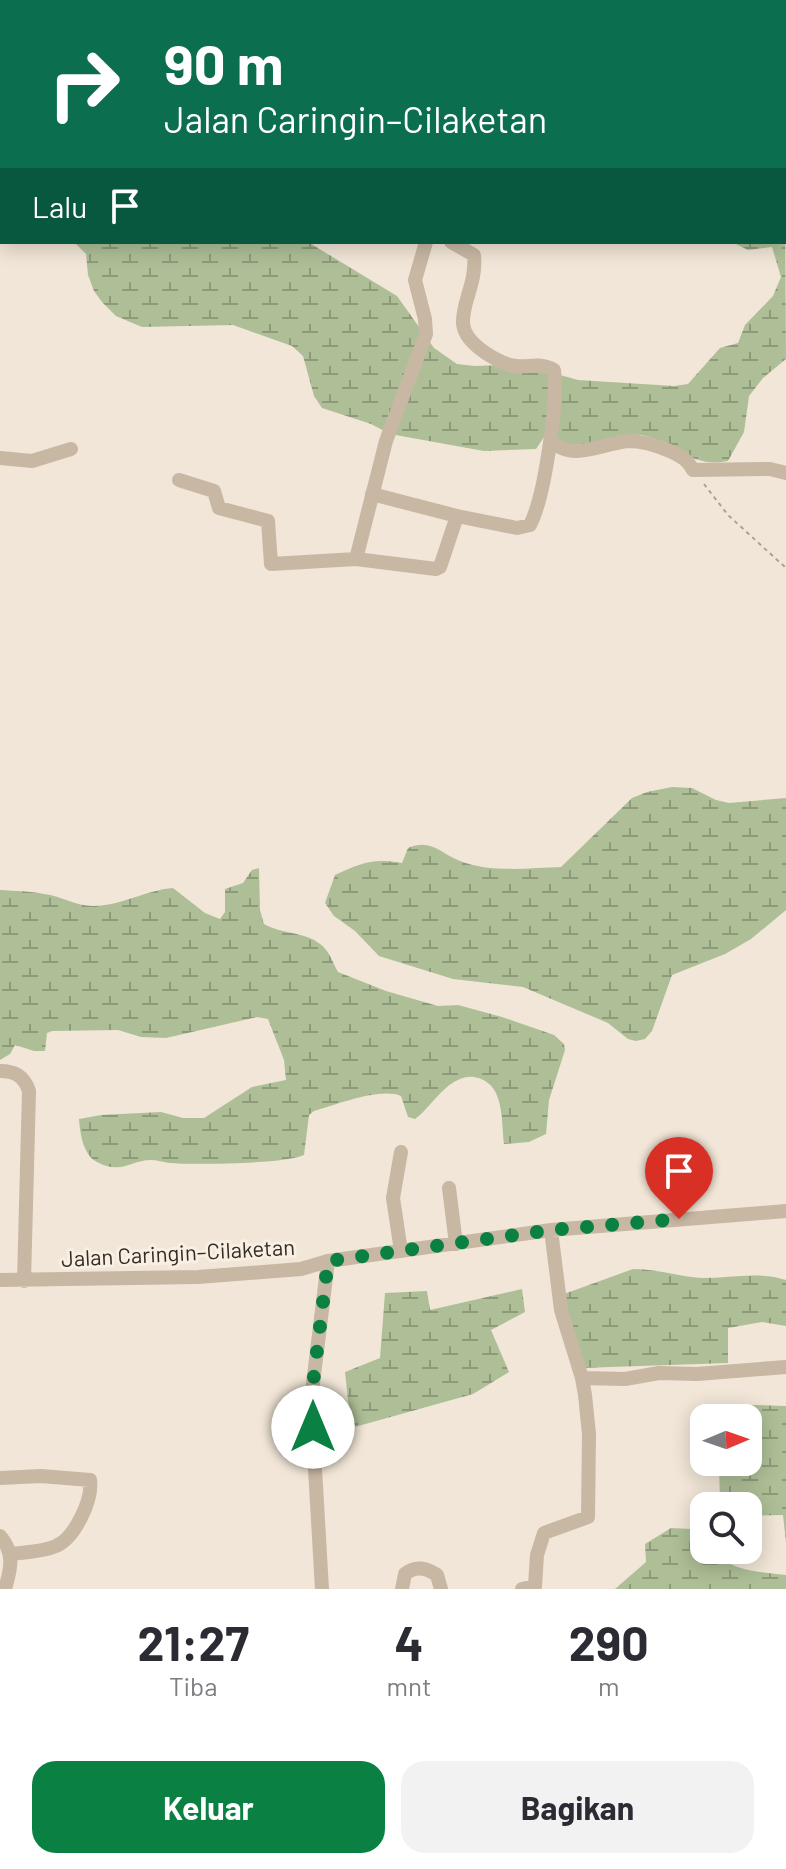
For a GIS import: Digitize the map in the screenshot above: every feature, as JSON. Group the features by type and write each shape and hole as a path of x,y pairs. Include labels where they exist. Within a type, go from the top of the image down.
{"street":[{"path":"356,559 386,441 426,334 415,280 425,244"},
{"path":"372,494 517,528 530,525 551,440 556,382 554,370 544,364 508,365 483,351 468,337 463,323 476,269 474,255 455,244"},
{"path":"551,440 563,449 580,450 598,449 626,441 651,443 686,458 693,470 770,469 786,473"},
{"path":"0,458 32,461 71,449"},
{"path":"179,480 214,491 219,508 268,521 271,564 356,559 436,569 440,567 457,516"},
{"path":"0,1071 19,1075 29,1091 24,1281"},
{"path":"401,1152 393,1198 401,1251"},
{"path":"449,1188 456,1244"},
{"name":"Jalan Caringin–Cilaketan","path":"0,1280 198,1277 301,1269 328,1261 551,1230 786,1211"},
{"path":"531,1588 544,1533 588,1517 589,1434 582,1378 561,1310 551,1230"},
{"path":"322,1589 311,1400 328,1261"},
{"path":"582,1378 625,1379 659,1373 697,1374 786,1367"},
{"path":"0,1478 41,1476 90,1480 92,1490 70,1535 57,1546 11,1554"},
{"path":"0,1536 11,1554 5,1589"},
{"path":"402,1589 405,1574 416,1568 429,1569 437,1575 441,1589"}],"path":[{"path":"693,470 728,515 786,568"}],"green space":[{"path":"76,244 311,244 397,296 434,348 457,364 521,364 578,380 674,386 688,384 720,348 738,343 745,325 773,296 781,277 772,247 748,250 736,244 785,244 786,359 763,378 749,396 744,432 728,461 715,462 692,458 663,442 641,435 580,447 546,434 536,449 484,451 390,434 371,424 322,408 314,396 303,356 292,346 233,325 142,327 116,316 94,291 88,275 86,254"},
{"path":"672,787 692,788 729,803 786,798 786,910 751,939 725,954 672,975 652,1031 645,1039 628,1039 608,1023 523,987 453,979 379,956 355,931 334,916 325,903 335,875 367,863 402,863 408,848 416,845 429,846 460,861 484,867 561,867 632,798"},
{"path":"259,868 260,910 264,924 314,940 326,950 338,972 386,991 438,1006 458,1005 502,1017 554,1035 564,1044 565,1050 549,1100 546,1134 529,1142 504,1144 500,1103 496,1094 484,1080 470,1077 449,1085 415,1119 408,1117 401,1096 392,1094 358,1098 314,1111 309,1115 304,1155 294,1158 217,1164 151,1160 120,1167 106,1166 92,1159 83,1143 79,1119 161,1112 183,1118 204,1118 252,1087 286,1080 284,1060 268,1019 257,1017 166,1038 141,1037 118,1030 52,1031 47,1033 45,1051 15,1045 10,1054 0,1060 0,890 39,893 93,906 173,888 205,913 220,919 225,912 225,889 243,883 252,870"},
{"path":"633,1269 703,1278 755,1275 786,1280 786,1326 762,1322 728,1328 728,1363 581,1368 553,1298"},
{"path":"522,1289 525,1312 491,1330 509,1372 473,1394 351,1428 345,1372 380,1358 385,1293 427,1291 430,1310"},
{"path":"762,1405 786,1406 786,1543 783,1515 762,1516 762,1492 720,1492 719,1476 762,1476"},
{"path":"671,1528 690,1529 690,1564 732,1564 786,1575 786,1589 615,1589 646,1562 645,1544"}],"route":[{"path":"313,1427 311,1400 328,1261 551,1230 679,1219"}]}
